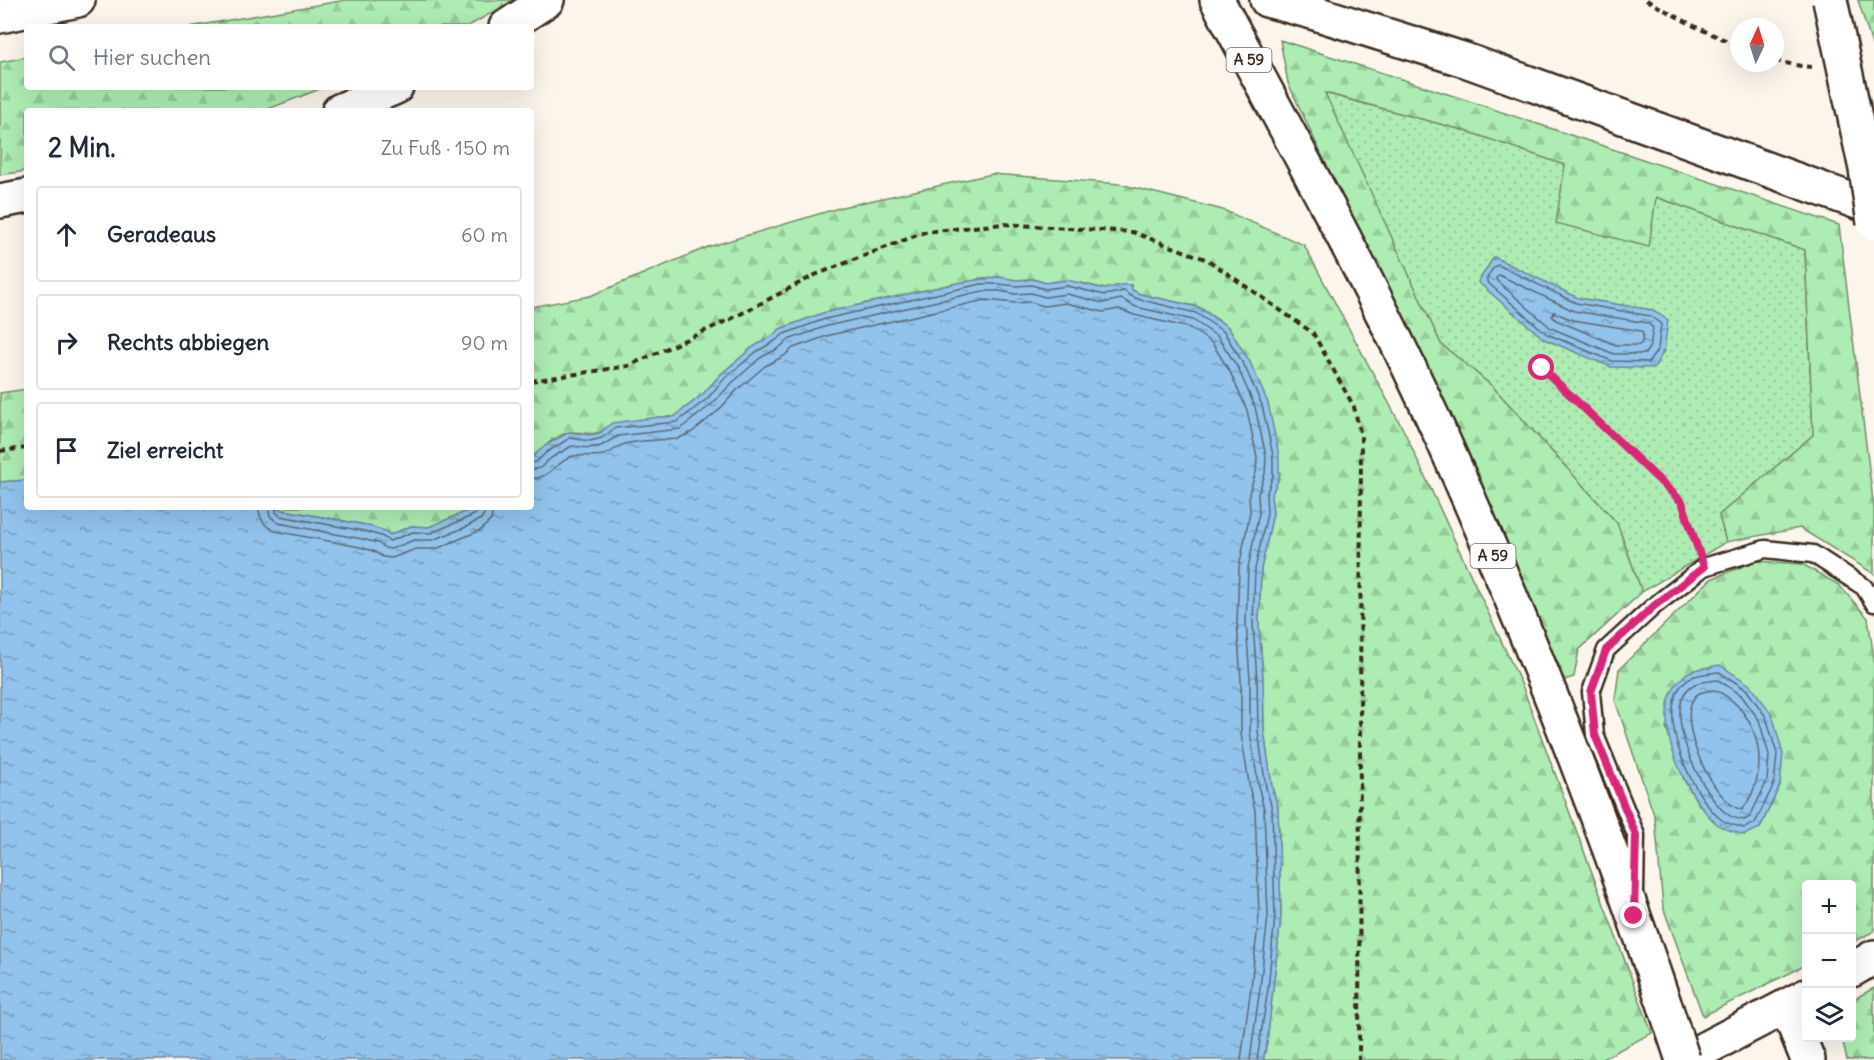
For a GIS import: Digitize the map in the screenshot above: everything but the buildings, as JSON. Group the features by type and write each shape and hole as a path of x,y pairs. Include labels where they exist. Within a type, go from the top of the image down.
{"main road":[{"path":"0,16 78,0"},
{"path":"511,24 547,0"},
{"name":"A 59","path":"1217,0 1360,268 1442,438 1510,596 1574,755 1634,916 1683,1060"},
{"path":"1267,0 1465,60 1874,208"},
{"path":"1830,0 1866,169 1874,223"},
{"path":"346,108 389,90"},
{"path":"0,201 24,197"},
{"path":"1856,967 1874,957"},
{"path":"1683,1060 1797,1001 1808,1060"}],"lane":[{"path":"1634,916 1636,835 1595,735 1591,692 1606,650 1654,606 1704,567 1765,549 1813,554 1864,587 1874,603"}],"path":[{"path":"1646,0 1730,42"},
{"path":"534,381 628,366 731,319 814,275 925,232 1003,224 1132,232 1208,260 1313,333 1354,407 1361,436 1359,1060"},
{"path":"1542,368 1682,502 1704,567"},
{"path":"0,451 24,448"}],"green space":[{"path":"346,0 514,0 472,24 206,24"},
{"path":"1858,0 1874,0 1874,51"},
{"path":"1280,40 1839,225 1874,509 1874,574 1800,528 1726,542 1719,515 1813,435 1805,250 1656,197 1649,247 1556,223 1565,165 1466,131 1325,93 1441,344 1492,386 1617,523 1642,592 1579,650 1574,677 1564,680 1452,432 1288,83"},
{"path":"24,58 24,90 317,90 271,108 24,108 24,171 0,175 0,62"},
{"path":"1324,93 1467,131 1565,165 1557,223 1656,197 1805,250 1813,435 1719,515 1726,542 1642,592 1617,523 1492,386 1441,344","holes":["1494,257 1578,298 1652,310 1478,282"]},
{"path":"992,174 1120,184 1223,210 1304,245 1404,431 1523,688 1652,1033 1600,1060 1263,1060 1267,1043 1281,916 1278,807 1272,787 1264,731 1259,624 1261,569 1273,513 1271,496 1279,478 1250,362 1228,327 1199,307 1140,294 1132,290 1131,285 1105,289 1081,283 1056,281 1046,283 1033,279 1016,280 999,277 980,278 823,313 780,329 773,336 753,347 721,374 703,394 674,417 659,417 593,433 567,433 550,442 534,456 534,306 590,296 708,247 842,207"},
{"path":"24,389 24,480 0,482 0,393"},
{"path":"284,510 470,510 429,527 411,526 389,535 366,525"},
{"path":"1756,561 1802,564 1839,585 1868,618 1874,659 1874,931 1856,941 1856,880 1802,880 1802,967 1703,1016 1663,907 1655,818 1615,700 1619,669 1711,579","holes":["1666,727 1780,785 1760,828 1699,805 1684,780"]},
{"path":"1874,988 1874,1060 1847,1060 1843,1042 1856,1042 1856,998"}],"water":[{"path":"1494,257 1578,298 1652,310 1668,320 1664,351 1654,368 1611,367 1544,339 1478,282"},
{"path":"999,277 1016,280 1032,279 1046,283 1067,280 1105,289 1131,285 1132,290 1140,294 1198,307 1228,327 1250,362 1268,403 1279,455 1279,478 1271,496 1273,513 1261,569 1259,624 1264,731 1272,787 1278,807 1281,916 1267,1043 1263,1060 0,1060 0,482 24,480 24,510 284,510 366,525 390,535 411,526 429,527 470,510 534,510 534,456 543,447 569,432 589,435 600,433 612,423 674,417 703,394 721,374 753,347 780,329 823,313 957,283"},
{"path":"1720,665 1750,685 1772,714 1783,754 1780,785 1760,828 1744,835 1721,827 1706,812 1683,776 1668,732 1667,712 1671,693 1682,678 1692,671"}],"route":[{"path":"1542,368 1682,502 1704,567 1654,606 1606,650 1591,692 1595,735 1636,835 1634,916"}]}
